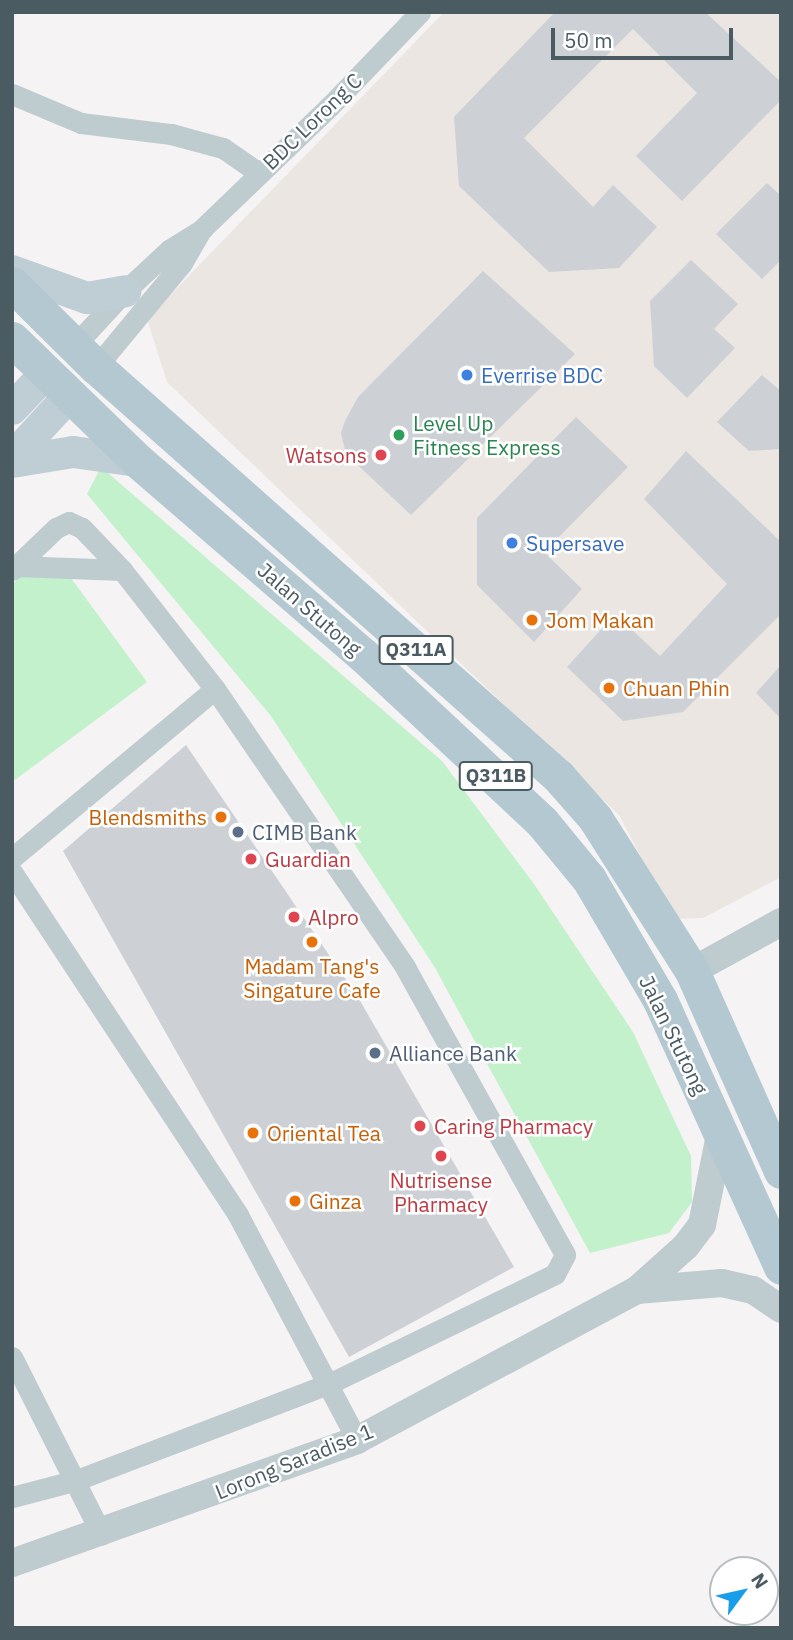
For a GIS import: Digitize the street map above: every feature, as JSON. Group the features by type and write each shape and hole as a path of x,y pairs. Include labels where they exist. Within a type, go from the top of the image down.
{"main road":[{"path":"12,271 87,298 125,291"},
{"name":"Jalan Stutong","path":"12,284 85,357 558,776 595,818 691,971 781,1171"},
{"name":"Jalan Stutong","path":"12,339 138,461 363,655 542,822 589,879 660,1000 781,1267"},
{"name":"BDC Lorong C","path":"59,384 85,357"},
{"path":"12,409 59,384"},
{"path":"12,460 59,384"},
{"path":"12,460 72,452 138,461"},
{"path":"660,1000 691,971"}],"street":[{"name":"BDC Lorong C","path":"85,357 125,291 169,250 202,229 420,12"},
{"path":"12,94 81,123 171,134 223,148 258,173"},
{"name":"BDC Lorong C","path":"85,357 182,263 202,229"},
{"path":"12,1497 77,1480 328,1384 555,1274 565,1255 405,967 215,689 122,570 82,528 69,523 56,527 14,568"},
{"path":"14,568 122,570"},
{"path":"12,858 215,689"},
{"path":"12,872 238,1215 357,1440"},
{"path":"691,971 781,922"},
{"path":"637,1290 686,1246 702,1225 721,1130"},
{"path":"637,1290 722,1283 753,1290 781,1309"},
{"name":"Lorong Saradise 1","path":"12,1563 102,1535 357,1440 637,1290"},
{"path":"12,1357 77,1480 102,1535"}],"shaded area":[{"path":"444,12 781,12 781,877 703,918 673,919 619,815 167,382 147,319"}],"green space":[{"path":"101,467 442,761 534,884 633,1032 691,1156 692,1202 669,1233 590,1253 434,966 271,716 87,494"},
{"path":"21,575 71,578 147,682 12,782 12,585"}],"building":[{"path":"555,12 705,12 781,82 781,100 682,201 636,156 697,93 633,29 524,138 593,207 613,185 657,227 619,268 549,272 459,186 454,117"},
{"path":"767,183 781,196 781,260 762,279 716,234"},
{"path":"691,260 738,304 714,329 735,348 687,398 654,366 650,301"},
{"name":"Everrise BDC","path":"483,271 575,354 411,515 346,454 341,433 358,397"},
{"path":"762,375 781,391 781,449 749,451 717,422"},
{"path":"576,417 628,467 544,552 582,589 534,642 477,585 477,518"},
{"path":"686,451 781,542 781,614 683,712 623,721 567,667 615,614 660,656 727,584 644,499"},
{"path":"781,665 781,719 756,693"},
{"path":"186,745 359,999 514,1267 349,1357 63,851"}],"place":[{"name":"Everrise BDC","path":"467,375"},
{"name":"Level Up Fitness Express","path":"399,435"},
{"name":"Watsons","path":"381,455"},
{"name":"Supersave","path":"512,543"},
{"name":"Jom Makan","path":"532,620"},
{"name":"Chuan Phin","path":"609,688"},
{"name":"Blendsmiths","path":"221,817"},
{"name":"CIMB Bank","path":"238,832"},
{"name":"Guardian","path":"251,859"},
{"name":"Alpro","path":"294,917"},
{"name":"Madam Tang's Singature Cafe","path":"312,942"},
{"name":"Alliance Bank","path":"375,1053"},
{"name":"Caring Pharmacy","path":"420,1126"},
{"name":"Oriental Tea","path":"253,1133"},
{"name":"Nutrisense Pharmacy","path":"441,1156"},
{"name":"Ginza","path":"295,1201"}]}
